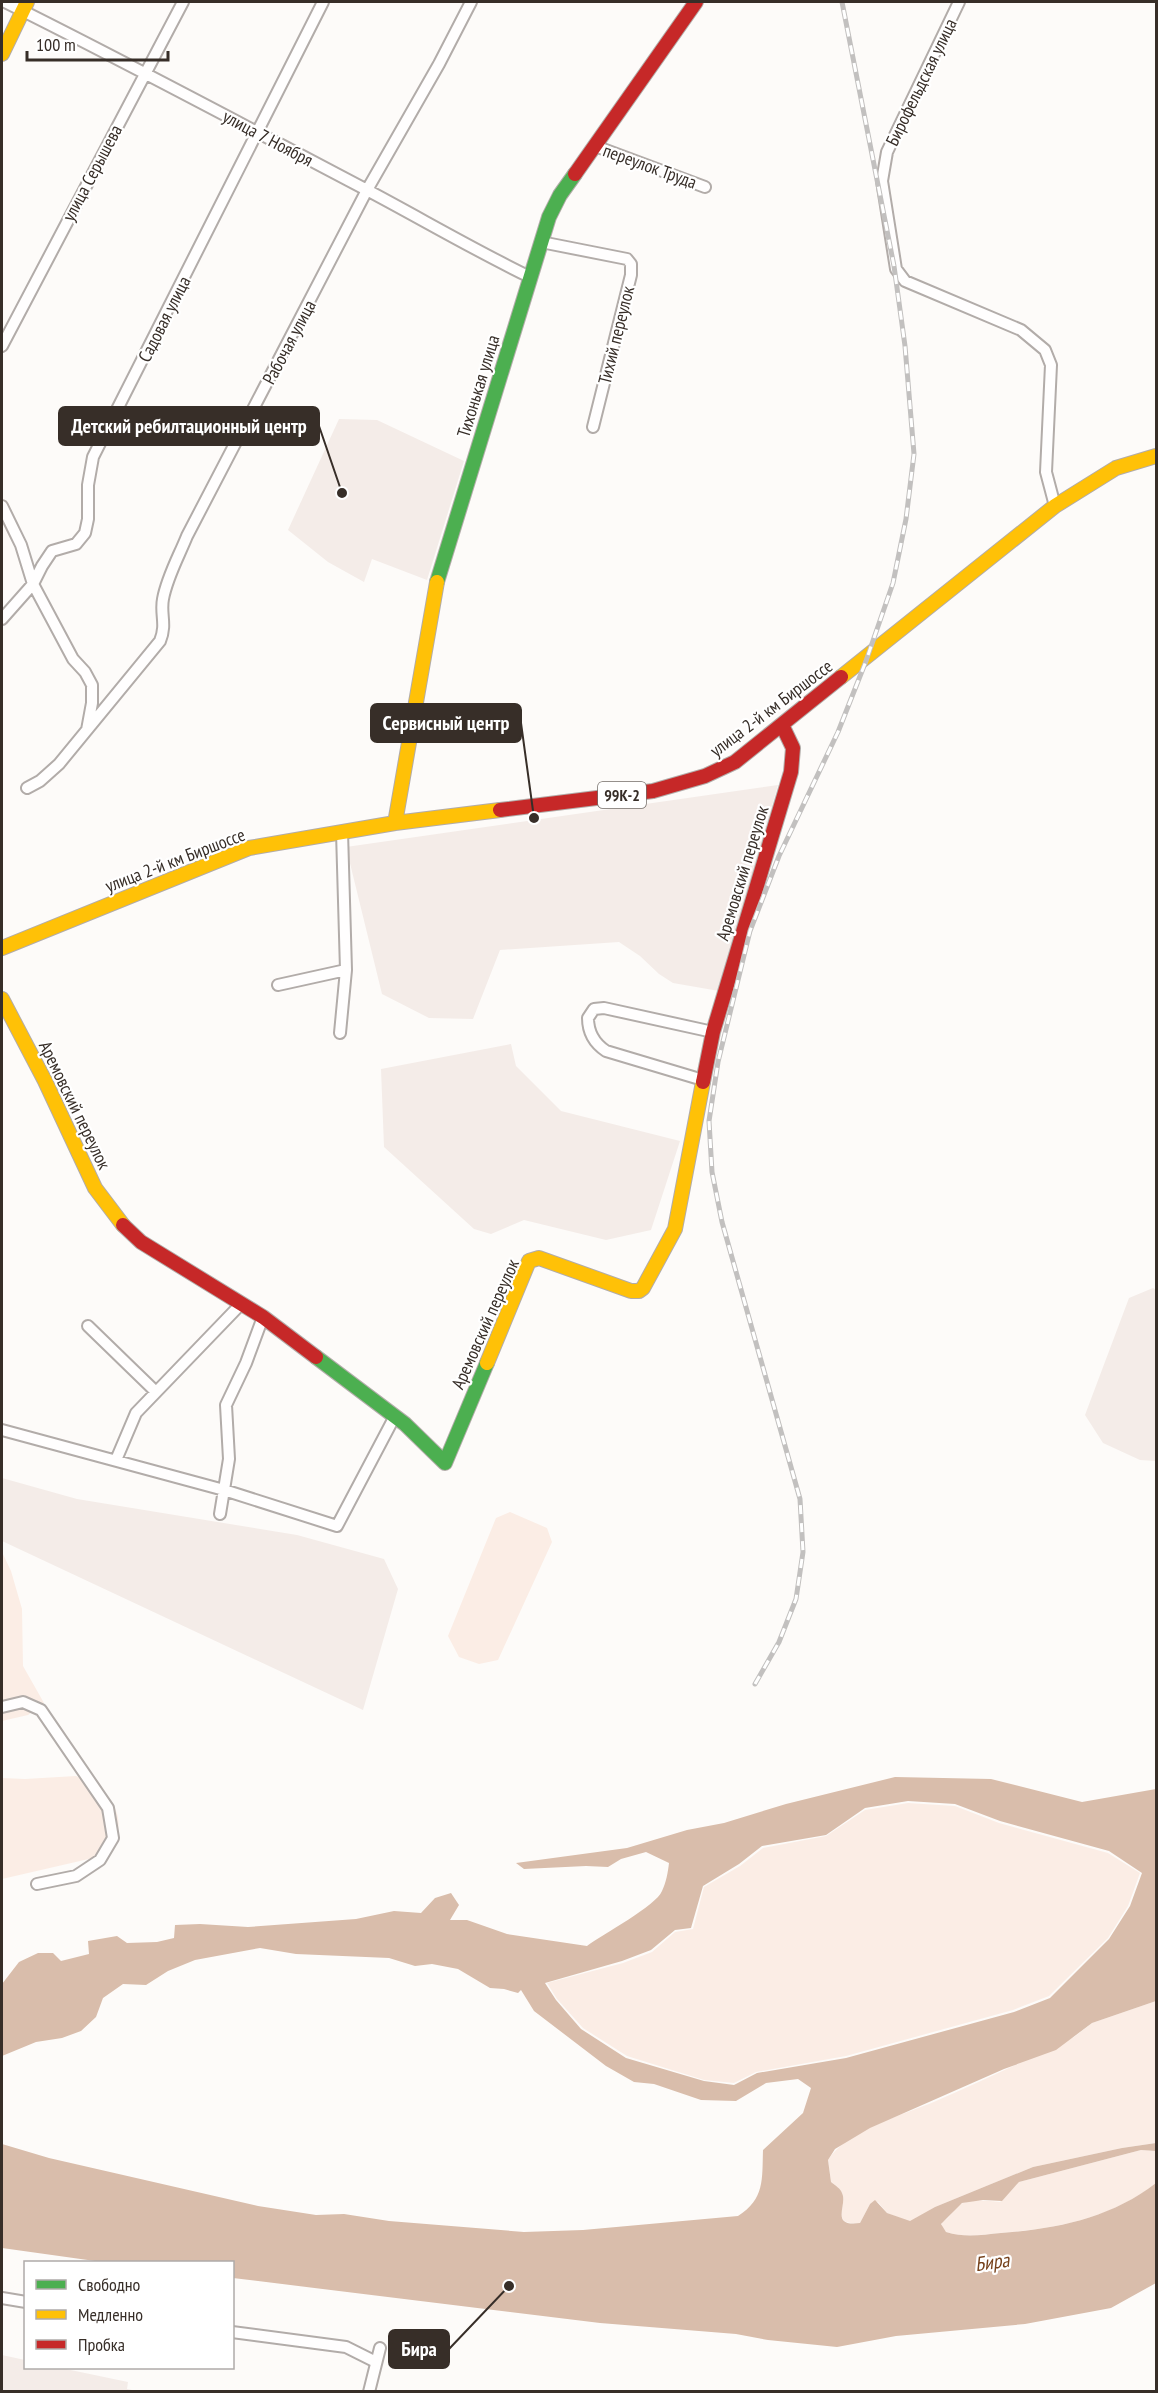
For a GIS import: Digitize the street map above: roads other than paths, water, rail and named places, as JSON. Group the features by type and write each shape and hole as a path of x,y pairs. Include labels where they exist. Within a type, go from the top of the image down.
{"street":[{"name":"улица 7 Ноября","path":"5,2 25,6 258,134 367,190 469,248 530,277"},
{"name":"улица Серышева","path":"2,346 183,2"},
{"name":"Садовая улица","path":"2,619 33,584 52,551 76,544 84,533 88,519 88,485 93,457 323,2"},
{"name":"Рабочая улица","path":"27,788 40,781 59,764 86,734 160,641 165,630 162,603 165,590 187,536 367,190 439,64 471,2"},
{"name":"Тихонькая улица","path":"395,823 439,572 549,217 560,195 696,2"},
{"name":"Бирофельдская улица","path":"959,2 887,152 882,181 896,269 905,281 1020,330 1045,350 1051,365 1046,472 1054,506"},
{"path":"2,54 25,6"},
{"name":"переулок Труда","path":"595,146 705,187"},
{"name":"Тихий переулок","path":"541,242 627,259 630,264 631,275 593,427"},
{"name":"улица 2-й км Биршоссе","path":"2,948 249,848 395,823 682,786 705,777 735,762 1054,506 1103,474 1156,456"},
{"path":"2,506 21,545 33,584 73,660 85,672 92,685 92,703 86,734"},
{"name":"Аремовский переулок","path":"2,999 45,1080 95,1188 118,1220 141,1242 262,1317 395,1416 445,1463 529,1261 539,1258 631,1291 639,1291 644,1288 675,1229 713,1032 791,772 793,748 782,725"},
{"path":"340,1033 346,970 342,832"},
{"path":"278,985 346,970"},
{"path":"703,1080 606,1051 597,1044 591,1034 588,1018 594,1009 604,1008 713,1032"},
{"path":"116,1460 136,1413 241,1304"},
{"path":"220,1514 229,1459 226,1405 246,1363 262,1317"},
{"path":"88,1326 156,1392"},
{"path":"2,1430 224,1490 336,1526 395,1416"},
{"path":"2,1707 23,1702 41,1710 108,1808 113,1838 100,1860 76,1876 37,1884"},
{"path":"2,2298 24,2302"},
{"path":"234,2332 345,2347 376,2362"},
{"path":"369,2391 380,2348"}],"water":[{"path":"895,1777 991,1779 1082,1802 1156,1789 1156,2001 1092,2023 1056,2050 1004,2069 870,2128 835,2149 828,2160 831,2182 842,2193 842,2218 845,2222 860,2223 870,2204 875,2200 887,2213 910,2221 935,2207 1033,2167 1156,2143 1156,2151 1141,2150 1019,2182 1002,2201 983,2200 962,2203 941,2224 946,2232 966,2235 1022,2231 1062,2225 1121,2205 1156,2183 1156,2283 1111,2308 1025,2324 896,2336 837,2347 768,2340 736,2334 600,2323 234,2278 234,2261 95,2261 2,2248 2,2144 49,2158 258,2206 316,2215 344,2214 389,2221 524,2232 583,2230 738,2216 753,2203 758,2195 762,2179 763,2150 803,2113 811,2088 798,2079 766,2083 736,2101 701,2100 654,2084 634,2082 606,2066 534,2011 521,1990 518,1993 490,1988 458,1969 432,1964 415,1966 389,1958 296,1954 260,1948 195,1960 168,1971 146,1985 123,1984 103,1998 96,2017 81,2031 62,2038 36,2042 2,2056 2,1984 19,1962 38,1953 53,1953 61,1961 89,1954 88,1941 117,1936 127,1943 157,1942 174,1938 175,1925 248,1927 356,1919 394,1911 421,1913 435,1898 451,1893 459,1905 450,1920 467,1920 507,1934 587,1946 640,1912 658,1897 665,1885 669,1863 646,1852 621,1859 608,1867 524,1869 516,1863 627,1848 687,1830 724,1823 786,1804","holes":["908,1801 955,1804 1000,1821 1109,1851 1142,1873 1130,1906 1109,1939 1050,1998 1014,2012 846,2058 757,2073 734,2085 704,2081 626,2058 581,2029 556,2000 545,1983 622,1961 651,1950 675,1930 691,1928 703,1886 739,1864 762,1846 826,1835 865,1808"]}],"railway":[{"path":"755,1684 779,1642 796,1599 803,1552 800,1499 722,1222 712,1172 709,1121 718,1062 750,931 779,856 838,732 893,583 906,519 914,454 905,346 894,266 842,2"}],"place":[{"name":"Детский ребилтационный центр","path":"342,493"},
{"name":"Сервисный центр","path":"534,818"},
{"name":"Бира","path":"509,2286"}]}
